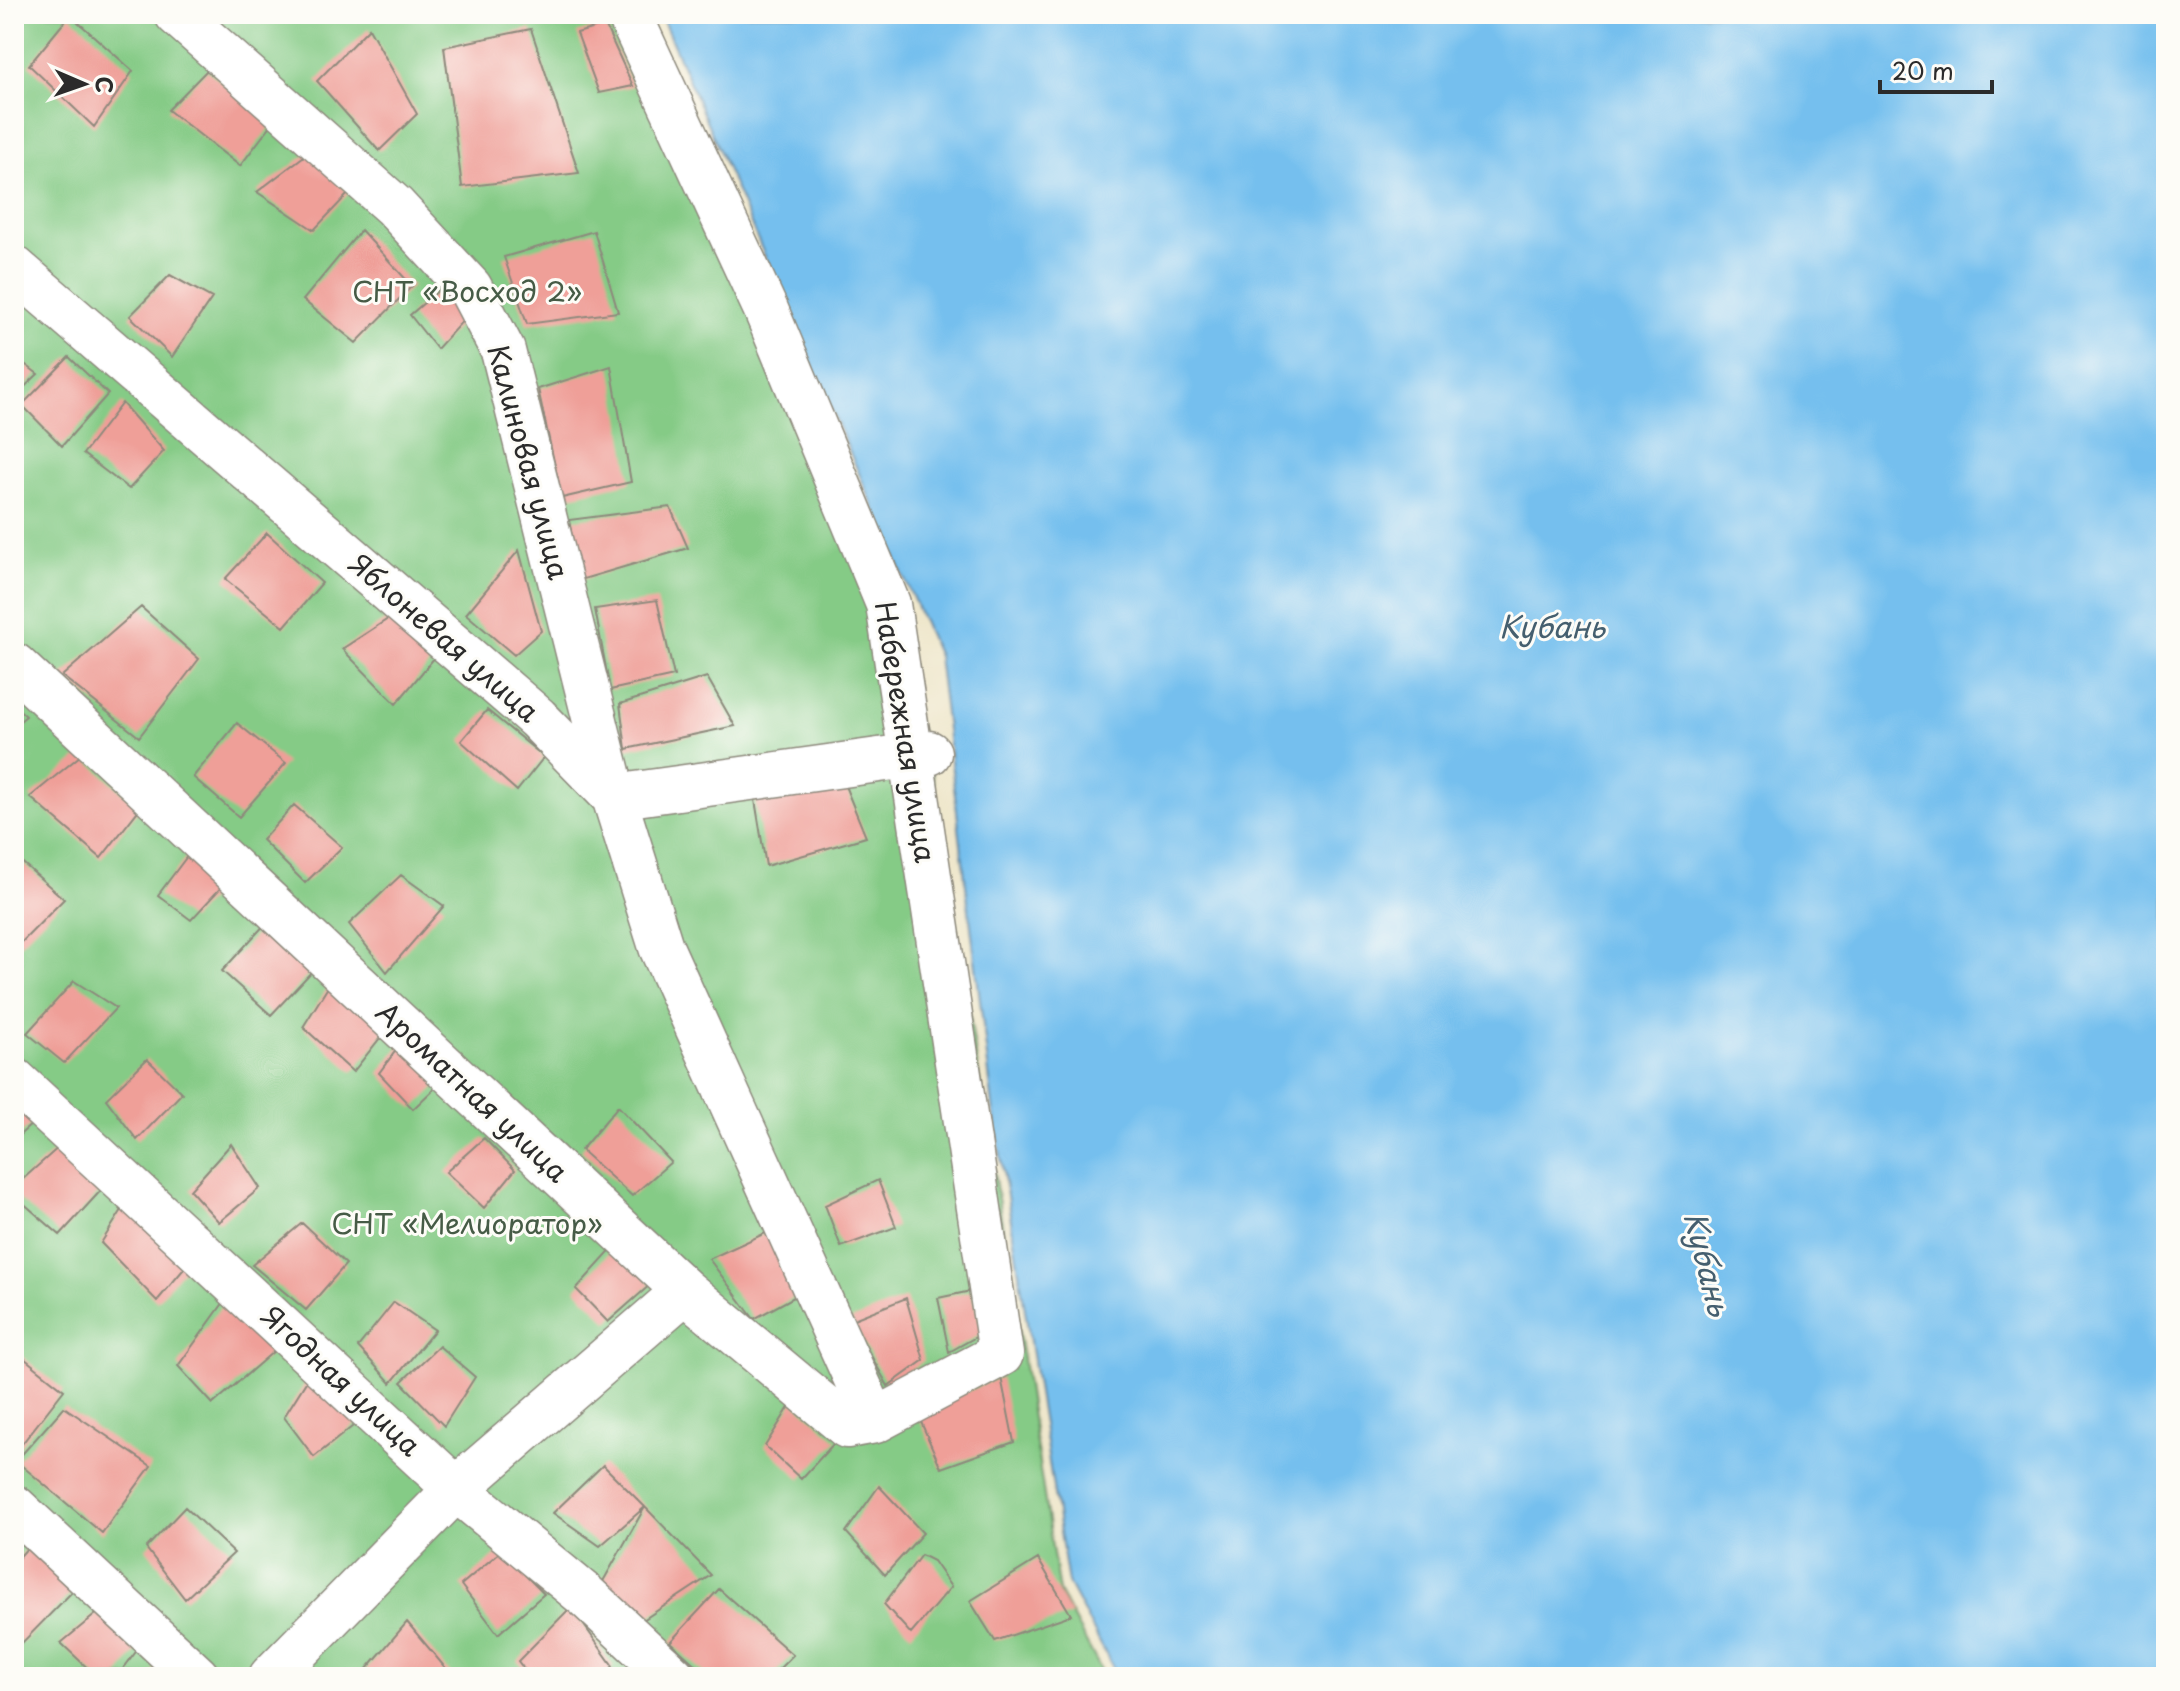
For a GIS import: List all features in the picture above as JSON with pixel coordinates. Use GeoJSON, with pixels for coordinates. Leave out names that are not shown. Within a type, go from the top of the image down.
{"type":"FeatureCollection","features":[{"type":"Feature","properties":{"kind":"street","name":"Калиновая улица"},"geometry":{"type":"LineString","coordinates":[[177,14],[394,206],[470,288],[503,351],[614,797],[661,947],[875,1421]]}},
{"type":"Feature","properties":{"kind":"street","name":"Набережная улица"},"geometry":{"type":"LineString","coordinates":[[629,14],[766,310],[888,604],[920,754],[1001,1354],[875,1421]]}},
{"type":"Feature","properties":{"kind":"street","name":"Яблоневая улица"},"geometry":{"type":"LineString","coordinates":[[20,274],[537,718],[614,797]]}},
{"type":"Feature","properties":{"kind":"street","name":"Ароматная улица"},"geometry":{"type":"LineString","coordinates":[[14,665],[685,1291],[847,1426],[875,1421]]}},
{"type":"Feature","properties":{"kind":"street"},"geometry":{"type":"LineString","coordinates":[[614,797],[920,754]]}},
{"type":"Feature","properties":{"kind":"street","name":"Ягодная улица"},"geometry":{"type":"LineString","coordinates":[[14,1080],[456,1489],[586,1596],[673,1677]]}},
{"type":"Feature","properties":{"kind":"street"},"geometry":{"type":"LineString","coordinates":[[271,1677],[456,1489],[685,1291]]}},
{"type":"Feature","properties":{"kind":"street"},"geometry":{"type":"LineString","coordinates":[[14,1507],[197,1677]]}},
{"type":"Feature","properties":{"kind":"green space","name":"СНТ «Мелиоратор»"},"geometry":{"type":"Polygon","coordinates":[[[14,14],[647,14],[929,753],[1059,1592],[1105,1677],[14,1677],[14,14]]]}},
{"type":"Feature","properties":{"kind":"water","name":"Кубань"},"geometry":{"type":"Polygon","coordinates":[[[660,14],[2166,14],[2166,1677],[1118,1677],[1068,1583],[993,1107],[938,656],[660,14]]]}},
{"type":"Feature","properties":{"kind":"building"},"geometry":{"type":"Polygon","coordinates":[[[70,15],[133,71],[94,127],[29,65],[70,15]]]}},
{"type":"Feature","properties":{"kind":"building"},"geometry":{"type":"Polygon","coordinates":[[[605,25],[633,86],[599,93],[577,33],[605,25]]]}},
{"type":"Feature","properties":{"kind":"building"},"geometry":{"type":"Polygon","coordinates":[[[369,28],[417,114],[379,151],[317,81],[369,28]]]}},
{"type":"Feature","properties":{"kind":"building"},"geometry":{"type":"Polygon","coordinates":[[[531,29],[579,173],[462,187],[444,47],[531,29]]]}},
{"type":"Feature","properties":{"kind":"building"},"geometry":{"type":"Polygon","coordinates":[[[207,70],[272,124],[240,166],[168,110],[207,70]]]}},
{"type":"Feature","properties":{"kind":"building"},"geometry":{"type":"Polygon","coordinates":[[[308,153],[349,193],[314,230],[257,192],[308,153]]]}},
{"type":"Feature","properties":{"kind":"building"},"geometry":{"type":"Polygon","coordinates":[[[361,230],[412,286],[356,343],[303,300],[361,230]]]}},
{"type":"Feature","properties":{"kind":"building"},"geometry":{"type":"Polygon","coordinates":[[[594,231],[618,312],[527,324],[504,257],[594,231]]]}},
{"type":"Feature","properties":{"kind":"building"},"geometry":{"type":"Polygon","coordinates":[[[170,275],[212,298],[172,357],[130,316],[170,275]]]}},
{"type":"Feature","properties":{"kind":"building"},"geometry":{"type":"Polygon","coordinates":[[[447,283],[467,316],[437,349],[410,315],[447,283]]]}},
{"type":"Feature","properties":{"kind":"building"},"geometry":{"type":"Polygon","coordinates":[[[14,356],[38,374],[14,397],[14,356]]]}},
{"type":"Feature","properties":{"kind":"building"},"geometry":{"type":"Polygon","coordinates":[[[69,357],[108,394],[62,446],[22,405],[69,357]]]}},
{"type":"Feature","properties":{"kind":"building"},"geometry":{"type":"Polygon","coordinates":[[[611,366],[631,482],[562,498],[538,389],[611,366]]]}},
{"type":"Feature","properties":{"kind":"building"},"geometry":{"type":"Polygon","coordinates":[[[122,403],[164,451],[129,489],[83,454],[122,403]]]}},
{"type":"Feature","properties":{"kind":"building"},"geometry":{"type":"Polygon","coordinates":[[[670,507],[688,548],[580,580],[569,520],[670,507]]]}},
{"type":"Feature","properties":{"kind":"building"},"geometry":{"type":"Polygon","coordinates":[[[267,533],[322,583],[284,627],[225,579],[267,533]]]}},
{"type":"Feature","properties":{"kind":"building"},"geometry":{"type":"Polygon","coordinates":[[[519,550],[541,631],[514,655],[466,614],[519,550]]]}},
{"type":"Feature","properties":{"kind":"building"},"geometry":{"type":"Polygon","coordinates":[[[657,600],[674,676],[610,690],[595,609],[657,600]]]}},
{"type":"Feature","properties":{"kind":"building"},"geometry":{"type":"Polygon","coordinates":[[[141,607],[199,659],[139,737],[62,676],[141,607]]]}},
{"type":"Feature","properties":{"kind":"building"},"geometry":{"type":"Polygon","coordinates":[[[391,617],[435,657],[396,704],[342,649],[391,617]]]}},
{"type":"Feature","properties":{"kind":"building"},"geometry":{"type":"Polygon","coordinates":[[[707,677],[735,726],[626,749],[620,704],[707,677]]]}},
{"type":"Feature","properties":{"kind":"building"},"geometry":{"type":"Polygon","coordinates":[[[14,705],[26,716],[14,726],[14,705]]]}},
{"type":"Feature","properties":{"kind":"building"},"geometry":{"type":"Polygon","coordinates":[[[487,710],[544,757],[517,791],[461,741],[487,710]]]}},
{"type":"Feature","properties":{"kind":"building"},"geometry":{"type":"Polygon","coordinates":[[[237,723],[286,763],[239,817],[193,777],[237,723]]]}},
{"type":"Feature","properties":{"kind":"building"},"geometry":{"type":"Polygon","coordinates":[[[81,755],[140,808],[101,858],[30,797],[81,755]]]}},
{"type":"Feature","properties":{"kind":"building"},"geometry":{"type":"Polygon","coordinates":[[[841,776],[866,837],[766,866],[755,800],[841,776]]]}},
{"type":"Feature","properties":{"kind":"building"},"geometry":{"type":"Polygon","coordinates":[[[294,805],[342,847],[305,883],[262,840],[294,805]]]}},
{"type":"Feature","properties":{"kind":"building"},"geometry":{"type":"Polygon","coordinates":[[[194,847],[227,881],[191,920],[158,895],[194,847]]]}},
{"type":"Feature","properties":{"kind":"building"},"geometry":{"type":"Polygon","coordinates":[[[17,858],[64,899],[14,950],[14,861],[17,858]]]}},
{"type":"Feature","properties":{"kind":"building"},"geometry":{"type":"Polygon","coordinates":[[[401,875],[444,906],[387,972],[349,924],[401,875]]]}},
{"type":"Feature","properties":{"kind":"building"},"geometry":{"type":"Polygon","coordinates":[[[268,921],[316,967],[271,1015],[222,971],[268,921]]]}},
{"type":"Feature","properties":{"kind":"building"},"geometry":{"type":"Polygon","coordinates":[[[333,979],[387,1029],[353,1072],[303,1027],[333,979]]]}},
{"type":"Feature","properties":{"kind":"building"},"geometry":{"type":"Polygon","coordinates":[[[74,981],[116,1008],[64,1063],[27,1033],[74,981]]]}},
{"type":"Feature","properties":{"kind":"building"},"geometry":{"type":"Polygon","coordinates":[[[400,1045],[440,1083],[413,1109],[379,1073],[400,1045]]]}},
{"type":"Feature","properties":{"kind":"building"},"geometry":{"type":"Polygon","coordinates":[[[147,1059],[182,1093],[137,1140],[106,1099],[147,1059]]]}},
{"type":"Feature","properties":{"kind":"building"},"geometry":{"type":"Polygon","coordinates":[[[14,1106],[33,1123],[14,1140],[14,1106]]]}},
{"type":"Feature","properties":{"kind":"building"},"geometry":{"type":"Polygon","coordinates":[[[618,1106],[671,1162],[632,1196],[581,1150],[618,1106]]]}},
{"type":"Feature","properties":{"kind":"building"},"geometry":{"type":"Polygon","coordinates":[[[484,1138],[515,1170],[484,1208],[446,1172],[484,1138]]]}},
{"type":"Feature","properties":{"kind":"building"},"geometry":{"type":"Polygon","coordinates":[[[231,1144],[260,1188],[219,1222],[190,1190],[231,1144]]]}},
{"type":"Feature","properties":{"kind":"building"},"geometry":{"type":"Polygon","coordinates":[[[61,1145],[105,1186],[60,1235],[14,1195],[14,1187],[61,1145]]]}},
{"type":"Feature","properties":{"kind":"building"},"geometry":{"type":"Polygon","coordinates":[[[878,1180],[896,1227],[841,1247],[825,1205],[878,1180]]]}},
{"type":"Feature","properties":{"kind":"building"},"geometry":{"type":"Polygon","coordinates":[[[127,1202],[188,1264],[157,1301],[101,1243],[127,1202]]]}},
{"type":"Feature","properties":{"kind":"building"},"geometry":{"type":"Polygon","coordinates":[[[302,1223],[346,1264],[306,1310],[252,1265],[302,1223]]]}},
{"type":"Feature","properties":{"kind":"building"},"geometry":{"type":"Polygon","coordinates":[[[772,1230],[805,1291],[754,1319],[709,1259],[772,1230]]]}},
{"type":"Feature","properties":{"kind":"building"},"geometry":{"type":"Polygon","coordinates":[[[616,1245],[651,1284],[608,1322],[576,1289],[616,1245]]]}},
{"type":"Feature","properties":{"kind":"building"},"geometry":{"type":"Polygon","coordinates":[[[971,1291],[983,1333],[949,1352],[938,1298],[971,1291]]]}},
{"type":"Feature","properties":{"kind":"building"},"geometry":{"type":"Polygon","coordinates":[[[906,1298],[924,1360],[888,1386],[851,1320],[906,1298]]]}},
{"type":"Feature","properties":{"kind":"building"},"geometry":{"type":"Polygon","coordinates":[[[224,1302],[274,1351],[213,1404],[178,1366],[224,1302]]]}},
{"type":"Feature","properties":{"kind":"building"},"geometry":{"type":"Polygon","coordinates":[[[394,1302],[435,1330],[391,1383],[358,1347],[394,1302]]]}},
{"type":"Feature","properties":{"kind":"building"},"geometry":{"type":"Polygon","coordinates":[[[439,1346],[475,1377],[444,1426],[401,1382],[439,1346]]]}},
{"type":"Feature","properties":{"kind":"building"},"geometry":{"type":"Polygon","coordinates":[[[14,1352],[64,1390],[14,1454],[14,1352]]]}},
{"type":"Feature","properties":{"kind":"building"},"geometry":{"type":"Polygon","coordinates":[[[311,1374],[357,1423],[314,1457],[284,1417],[311,1374]]]}},
{"type":"Feature","properties":{"kind":"building"},"geometry":{"type":"Polygon","coordinates":[[[1001,1377],[1014,1442],[941,1468],[917,1413],[1001,1377]]]}},
{"type":"Feature","properties":{"kind":"building"},"geometry":{"type":"Polygon","coordinates":[[[793,1401],[837,1440],[801,1479],[765,1446],[793,1401]]]}},
{"type":"Feature","properties":{"kind":"building"},"geometry":{"type":"Polygon","coordinates":[[[64,1407],[151,1466],[102,1533],[16,1461],[64,1407]]]}},
{"type":"Feature","properties":{"kind":"building"},"geometry":{"type":"Polygon","coordinates":[[[603,1465],[645,1507],[600,1546],[553,1513],[603,1465]]]}},
{"type":"Feature","properties":{"kind":"building"},"geometry":{"type":"Polygon","coordinates":[[[879,1486],[923,1533],[885,1575],[846,1532],[879,1486]]]}},
{"type":"Feature","properties":{"kind":"building"},"geometry":{"type":"Polygon","coordinates":[[[185,1507],[234,1553],[185,1599],[146,1548],[185,1507]]]}},
{"type":"Feature","properties":{"kind":"building"},"geometry":{"type":"Polygon","coordinates":[[[645,1507],[711,1575],[643,1620],[602,1583],[645,1507]]]}},
{"type":"Feature","properties":{"kind":"building"},"geometry":{"type":"Polygon","coordinates":[[[29,1546],[75,1589],[22,1643],[14,1636],[14,1563],[29,1546]]]}},
{"type":"Feature","properties":{"kind":"building"},"geometry":{"type":"Polygon","coordinates":[[[501,1551],[544,1594],[498,1634],[461,1585],[501,1551]]]}},
{"type":"Feature","properties":{"kind":"building"},"geometry":{"type":"Polygon","coordinates":[[[921,1555],[933,1561],[951,1587],[911,1634],[884,1604],[921,1555]]]}},
{"type":"Feature","properties":{"kind":"building"},"geometry":{"type":"Polygon","coordinates":[[[1038,1559],[1071,1615],[995,1641],[970,1601],[1038,1559]]]}},
{"type":"Feature","properties":{"kind":"building"},"geometry":{"type":"Polygon","coordinates":[[[719,1589],[793,1655],[771,1677],[709,1677],[670,1642],[719,1589]]]}},
{"type":"Feature","properties":{"kind":"building"},"geometry":{"type":"Polygon","coordinates":[[[571,1607],[613,1666],[605,1677],[530,1677],[518,1661],[571,1607]]]}},
{"type":"Feature","properties":{"kind":"building"},"geometry":{"type":"Polygon","coordinates":[[[102,1609],[144,1641],[117,1677],[97,1677],[61,1643],[102,1609]]]}},
{"type":"Feature","properties":{"kind":"building"},"geometry":{"type":"Polygon","coordinates":[[[407,1622],[453,1677],[360,1677],[407,1622]]]}},
{"type":"Feature","properties":{"kind":"building"},"geometry":{"type":"Polygon","coordinates":[[[164,1658],[183,1677],[149,1677],[164,1658]]]}},
{"type":"Feature","properties":{"kind":"park label","name":"СНТ «Восход 2»"},"geometry":{"type":"Point","coordinates":[467,292]}}]}
